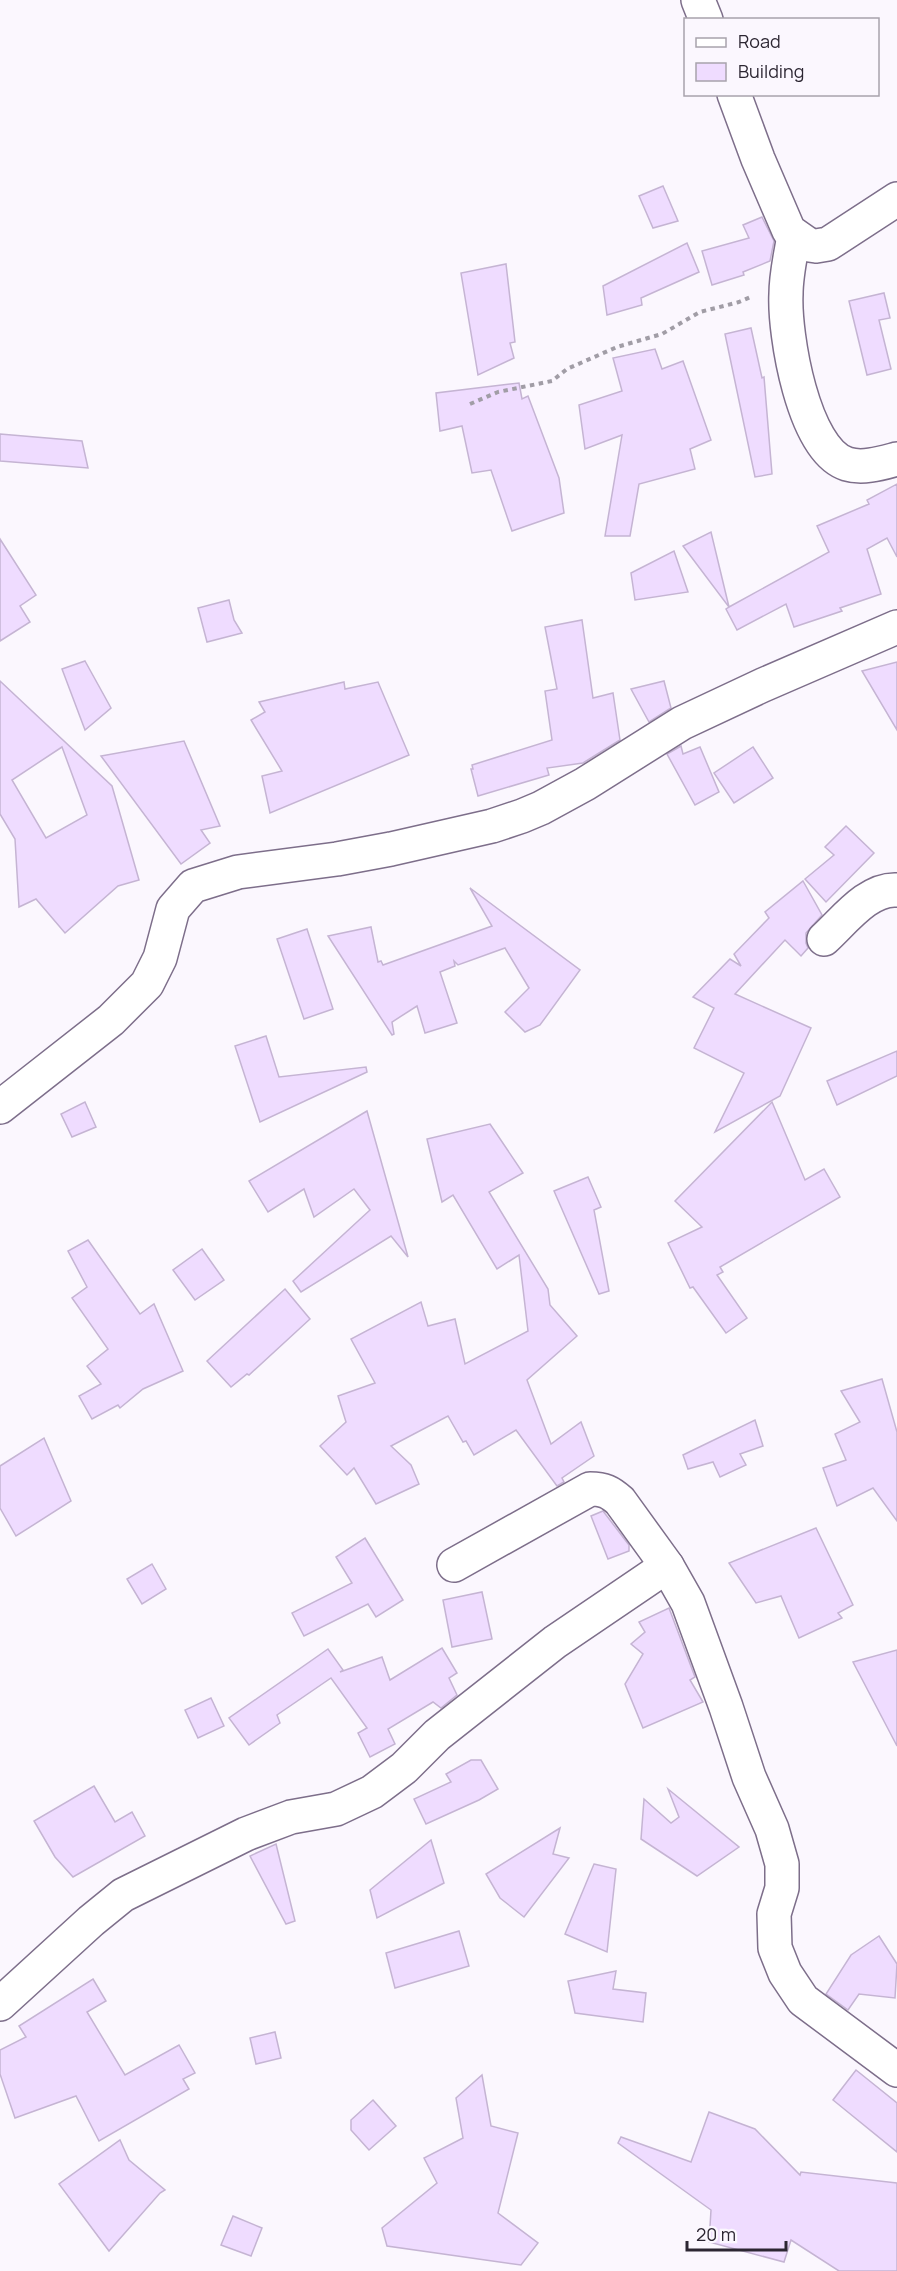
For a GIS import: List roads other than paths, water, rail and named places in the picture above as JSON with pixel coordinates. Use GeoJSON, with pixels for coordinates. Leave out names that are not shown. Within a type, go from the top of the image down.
{"type":"FeatureCollection","features":[{"type":"Feature","properties":{"kind":"street"},"geometry":{"type":"LineString","coordinates":[[698,0],[705,18]]}},
{"type":"Feature","properties":{"kind":"street"},"geometry":{"type":"LineString","coordinates":[[735,96],[767,180],[789,231],[794,235],[810,245],[828,244],[897,199]]}},
{"type":"Feature","properties":{"kind":"street"},"geometry":{"type":"LineString","coordinates":[[794,235],[786,294],[792,358],[806,413],[823,443],[836,457],[847,464],[866,465],[897,459]]}},
{"type":"Feature","properties":{"kind":"street"},"geometry":{"type":"LineString","coordinates":[[0,1107],[111,1020],[147,984],[160,958],[173,909],[193,886],[238,872],[337,859],[391,849],[492,826],[522,816],[585,784],[682,723],[897,627]]}},
{"type":"Feature","properties":{"kind":"street"},"geometry":{"type":"LineString","coordinates":[[824,939],[877,893],[889,889],[897,890]]}},
{"type":"Feature","properties":{"kind":"street"},"geometry":{"type":"LineString","coordinates":[[454,1565],[590,1489],[603,1489],[612,1493],[620,1501],[667,1566],[688,1603],[749,1777],[772,1828],[782,1864],[782,1888],[774,1914],[775,1948],[785,1973],[803,2000],[897,2070]]}},
{"type":"Feature","properties":{"kind":"street"},"geometry":{"type":"LineString","coordinates":[[0,2004],[123,1895],[246,1834],[291,1817],[336,1809],[372,1792],[404,1768],[436,1735],[555,1642],[667,1566]]}}]}
